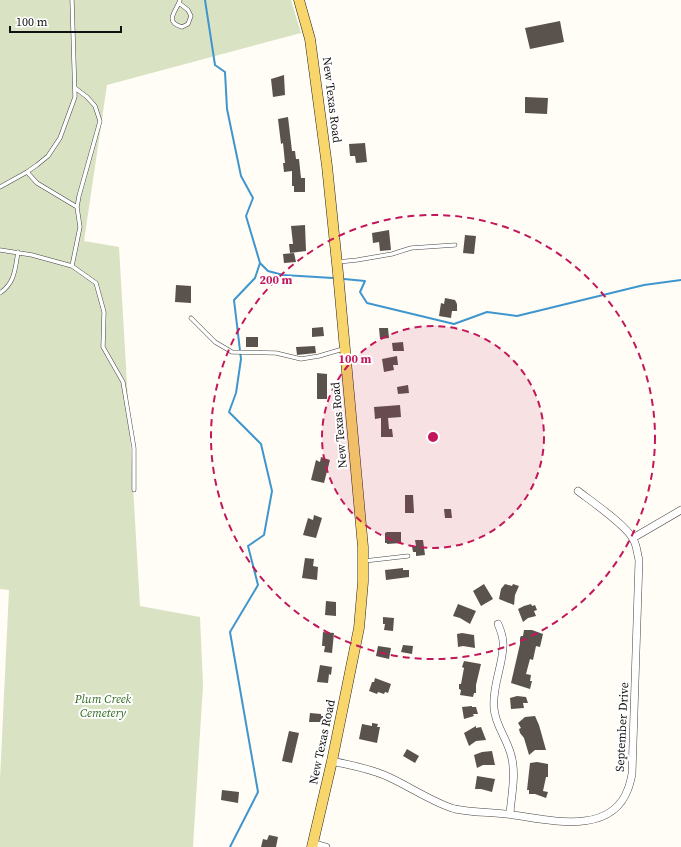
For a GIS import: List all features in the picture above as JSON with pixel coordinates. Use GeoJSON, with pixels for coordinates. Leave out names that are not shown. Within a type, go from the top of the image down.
{"type":"FeatureCollection","features":[{"type":"Feature","properties":{"kind":"main road","name":"New Texas Road"},"geometry":{"type":"LineString","coordinates":[[299,0],[310,39],[326,158],[363,547],[363,582],[359,628],[332,761],[312,845]]}},
{"type":"Feature","properties":{"kind":"street","name":"September Drive"},"geometry":{"type":"LineString","coordinates":[[332,761],[383,774],[438,802],[455,808],[550,820],[581,822],[597,820],[612,812],[623,799],[628,789],[632,774],[639,560],[633,538],[624,528],[578,491]]}},
{"type":"Feature","properties":{"kind":"street"},"geometry":{"type":"LineString","coordinates":[[633,538],[681,510]]}},
{"type":"Feature","properties":{"kind":"street"},"geometry":{"type":"LineString","coordinates":[[498,624],[503,636],[503,647],[494,694],[494,709],[497,721],[512,759],[513,770],[510,814]]}},
{"type":"Feature","properties":{"kind":"street"},"geometry":{"type":"LineString","coordinates":[[312,845],[326,847]]}},
{"type":"Feature","properties":{"kind":"lane"},"geometry":{"type":"LineString","coordinates":[[0,187],[27,172],[48,156],[60,138],[75,97],[72,0]]}},
{"type":"Feature","properties":{"kind":"lane"},"geometry":{"type":"LineString","coordinates":[[180,2],[188,10],[191,16],[188,24],[182,27],[178,26],[172,19],[172,15],[180,2]]}},
{"type":"Feature","properties":{"kind":"lane"},"geometry":{"type":"LineString","coordinates":[[72,266],[80,227],[77,207],[100,121],[95,106],[87,97],[75,88]]}},
{"type":"Feature","properties":{"kind":"lane"},"geometry":{"type":"LineString","coordinates":[[27,172],[37,183],[77,207]]}},
{"type":"Feature","properties":{"kind":"lane"},"geometry":{"type":"LineString","coordinates":[[337,262],[392,254],[411,248],[455,246]]}},
{"type":"Feature","properties":{"kind":"lane"},"geometry":{"type":"LineString","coordinates":[[0,250],[32,255],[72,266],[96,284],[104,312],[103,347],[124,382],[134,448],[134,490]]}},
{"type":"Feature","properties":{"kind":"lane"},"geometry":{"type":"LineString","coordinates":[[0,293],[11,283],[14,276],[18,252]]}},
{"type":"Feature","properties":{"kind":"lane"},"geometry":{"type":"LineString","coordinates":[[191,318],[215,342],[232,352],[276,354],[301,359],[345,349]]}},
{"type":"Feature","properties":{"kind":"lane"},"geometry":{"type":"LineString","coordinates":[[363,562],[408,556]]}},
{"type":"Feature","properties":{"kind":"green space","name":"Plum Creek Cemetery"},"geometry":{"type":"Polygon","coordinates":[[[0,0],[291,0],[301,33],[107,85],[84,241],[119,247],[140,606],[200,617],[203,685],[193,847],[0,847],[0,779],[9,590],[0,589],[0,0]]]}},
{"type":"Feature","properties":{"kind":"building"},"geometry":{"type":"Polygon","coordinates":[[[560,21],[564,42],[530,49],[525,28],[560,21]]]}},
{"type":"Feature","properties":{"kind":"building"},"geometry":{"type":"Polygon","coordinates":[[[284,75],[285,95],[273,97],[271,79],[284,75]]]}},
{"type":"Feature","properties":{"kind":"building"},"geometry":{"type":"Polygon","coordinates":[[[525,97],[548,98],[547,114],[525,113],[525,97]]]}},
{"type":"Feature","properties":{"kind":"building"},"geometry":{"type":"Polygon","coordinates":[[[288,117],[292,151],[295,151],[296,159],[299,159],[301,178],[305,178],[305,192],[294,192],[294,186],[292,186],[292,171],[284,172],[283,163],[285,163],[283,143],[281,144],[278,119],[288,117]]]}},
{"type":"Feature","properties":{"kind":"building"},"geometry":{"type":"Polygon","coordinates":[[[365,143],[367,162],[356,163],[355,156],[350,156],[349,144],[365,143]]]}},
{"type":"Feature","properties":{"kind":"building"},"geometry":{"type":"Polygon","coordinates":[[[305,225],[306,251],[290,253],[289,244],[293,244],[291,226],[305,225]]]}},
{"type":"Feature","properties":{"kind":"building"},"geometry":{"type":"Polygon","coordinates":[[[389,230],[391,250],[380,251],[379,242],[373,243],[372,233],[389,230]]]}},
{"type":"Feature","properties":{"kind":"building"},"geometry":{"type":"Polygon","coordinates":[[[465,235],[476,236],[474,254],[463,253],[465,235]]]}},
{"type":"Feature","properties":{"kind":"building"},"geometry":{"type":"Polygon","coordinates":[[[294,253],[296,262],[284,263],[283,254],[294,253]]]}},
{"type":"Feature","properties":{"kind":"building"},"geometry":{"type":"Polygon","coordinates":[[[176,285],[191,286],[191,303],[175,302],[176,285]]]}},
{"type":"Feature","properties":{"kind":"building"},"geometry":{"type":"Polygon","coordinates":[[[445,298],[455,300],[457,304],[457,311],[452,311],[451,318],[439,316],[441,303],[444,304],[445,298]]]}},
{"type":"Feature","properties":{"kind":"building"},"geometry":{"type":"Polygon","coordinates":[[[323,327],[324,336],[312,337],[312,328],[323,327]]]}},
{"type":"Feature","properties":{"kind":"building"},"geometry":{"type":"Polygon","coordinates":[[[379,328],[388,328],[389,338],[380,339],[379,328]]]}},
{"type":"Feature","properties":{"kind":"building"},"geometry":{"type":"Polygon","coordinates":[[[246,337],[258,337],[258,347],[246,347],[246,337]]]}},
{"type":"Feature","properties":{"kind":"building"},"geometry":{"type":"Polygon","coordinates":[[[403,342],[404,351],[393,351],[392,343],[403,342]]]}},
{"type":"Feature","properties":{"kind":"building"},"geometry":{"type":"Polygon","coordinates":[[[315,346],[316,353],[297,355],[296,347],[315,346]]]}},
{"type":"Feature","properties":{"kind":"building"},"geometry":{"type":"Polygon","coordinates":[[[397,356],[398,365],[393,365],[394,370],[384,372],[382,359],[397,356]]]}},
{"type":"Feature","properties":{"kind":"building"},"geometry":{"type":"Polygon","coordinates":[[[317,373],[327,374],[327,399],[317,399],[317,373]]]}},
{"type":"Feature","properties":{"kind":"building"},"geometry":{"type":"Polygon","coordinates":[[[408,385],[409,393],[398,394],[397,387],[408,385]]]}},
{"type":"Feature","properties":{"kind":"building"},"geometry":{"type":"Polygon","coordinates":[[[400,405],[401,417],[388,418],[389,429],[392,429],[393,437],[381,437],[381,418],[375,419],[374,407],[400,405]]]}},
{"type":"Feature","properties":{"kind":"building"},"geometry":{"type":"Polygon","coordinates":[[[321,457],[330,460],[324,483],[311,480],[316,460],[320,462],[321,457]]]}},
{"type":"Feature","properties":{"kind":"building"},"geometry":{"type":"Polygon","coordinates":[[[405,495],[413,495],[414,513],[405,513],[405,495]]]}},
{"type":"Feature","properties":{"kind":"building"},"geometry":{"type":"Polygon","coordinates":[[[444,509],[451,509],[452,518],[445,518],[444,509]]]}},
{"type":"Feature","properties":{"kind":"building"},"geometry":{"type":"Polygon","coordinates":[[[314,515],[322,518],[316,538],[303,535],[308,518],[313,520],[314,515]]]}},
{"type":"Feature","properties":{"kind":"building"},"geometry":{"type":"Polygon","coordinates":[[[401,532],[401,543],[385,543],[385,533],[401,532]]]}},
{"type":"Feature","properties":{"kind":"building"},"geometry":{"type":"Polygon","coordinates":[[[415,540],[423,540],[425,555],[416,556],[416,552],[413,552],[412,546],[416,546],[415,540]]]}},
{"type":"Feature","properties":{"kind":"building"},"geometry":{"type":"Polygon","coordinates":[[[305,558],[314,559],[313,566],[318,567],[317,580],[302,578],[305,558]]]}},
{"type":"Feature","properties":{"kind":"building"},"geometry":{"type":"Polygon","coordinates":[[[403,568],[403,570],[409,570],[409,577],[386,580],[385,570],[403,568]]]}},
{"type":"Feature","properties":{"kind":"building"},"geometry":{"type":"Polygon","coordinates":[[[484,584],[493,599],[481,606],[473,591],[484,584]]]}},
{"type":"Feature","properties":{"kind":"building"},"geometry":{"type":"Polygon","coordinates":[[[505,584],[519,586],[515,595],[514,605],[499,599],[501,589],[505,584]]]}},
{"type":"Feature","properties":{"kind":"building"},"geometry":{"type":"Polygon","coordinates":[[[326,601],[336,602],[336,616],[325,615],[326,601]]]}},
{"type":"Feature","properties":{"kind":"building"},"geometry":{"type":"Polygon","coordinates":[[[458,604],[476,611],[470,624],[453,616],[458,604]]]}},
{"type":"Feature","properties":{"kind":"building"},"geometry":{"type":"Polygon","coordinates":[[[531,604],[532,606],[535,605],[537,610],[534,611],[536,616],[528,618],[523,622],[518,609],[531,604]]]}},
{"type":"Feature","properties":{"kind":"building"},"geometry":{"type":"Polygon","coordinates":[[[383,617],[394,618],[393,631],[384,630],[385,624],[383,624],[383,617]]]}},
{"type":"Feature","properties":{"kind":"building"},"geometry":{"type":"Polygon","coordinates":[[[524,630],[532,630],[543,634],[540,647],[536,646],[533,660],[530,659],[526,674],[531,675],[530,681],[532,681],[530,689],[511,683],[520,638],[523,636],[524,630]]]}},
{"type":"Feature","properties":{"kind":"building"},"geometry":{"type":"Polygon","coordinates":[[[323,632],[334,633],[332,653],[324,652],[325,646],[322,646],[323,632]]]}},
{"type":"Feature","properties":{"kind":"building"},"geometry":{"type":"Polygon","coordinates":[[[462,633],[474,635],[475,648],[463,646],[458,647],[457,634],[462,633]]]}},
{"type":"Feature","properties":{"kind":"building"},"geometry":{"type":"Polygon","coordinates":[[[403,645],[413,646],[412,654],[401,652],[403,645]]]}},
{"type":"Feature","properties":{"kind":"building"},"geometry":{"type":"Polygon","coordinates":[[[378,646],[391,648],[389,659],[376,656],[378,646]]]}},
{"type":"Feature","properties":{"kind":"building"},"geometry":{"type":"Polygon","coordinates":[[[464,661],[481,664],[476,685],[476,693],[474,693],[473,697],[460,695],[461,690],[459,689],[459,684],[461,684],[464,668],[462,667],[464,661]]]}},
{"type":"Feature","properties":{"kind":"building"},"geometry":{"type":"Polygon","coordinates":[[[320,665],[332,667],[331,675],[329,674],[328,683],[317,682],[320,665]]]}},
{"type":"Feature","properties":{"kind":"building"},"geometry":{"type":"Polygon","coordinates":[[[375,678],[391,684],[388,693],[385,692],[384,694],[378,692],[377,694],[369,691],[375,678]]]}},
{"type":"Feature","properties":{"kind":"building"},"geometry":{"type":"Polygon","coordinates":[[[517,696],[526,697],[528,703],[523,703],[524,708],[511,709],[510,698],[517,696]]]}},
{"type":"Feature","properties":{"kind":"building"},"geometry":{"type":"Polygon","coordinates":[[[462,707],[476,707],[478,714],[473,714],[474,716],[464,719],[462,707]]]}},
{"type":"Feature","properties":{"kind":"building"},"geometry":{"type":"Polygon","coordinates":[[[310,713],[321,714],[321,716],[323,716],[323,722],[309,722],[310,713]]]}},
{"type":"Feature","properties":{"kind":"building"},"geometry":{"type":"Polygon","coordinates":[[[535,716],[546,750],[535,750],[529,755],[524,738],[520,733],[519,729],[521,728],[518,723],[525,717],[535,716]]]}},
{"type":"Feature","properties":{"kind":"building"},"geometry":{"type":"Polygon","coordinates":[[[372,723],[378,724],[377,727],[380,727],[377,743],[359,739],[362,724],[372,726],[372,723]]]}},
{"type":"Feature","properties":{"kind":"building"},"geometry":{"type":"Polygon","coordinates":[[[476,726],[476,728],[481,727],[486,740],[476,741],[469,746],[464,733],[476,726]]]}},
{"type":"Feature","properties":{"kind":"building"},"geometry":{"type":"Polygon","coordinates":[[[289,731],[299,733],[292,763],[282,761],[289,731]]]}},
{"type":"Feature","properties":{"kind":"building"},"geometry":{"type":"Polygon","coordinates":[[[407,749],[419,756],[415,763],[403,756],[407,749]]]}},
{"type":"Feature","properties":{"kind":"building"},"geometry":{"type":"Polygon","coordinates":[[[492,751],[495,765],[483,765],[477,768],[474,755],[492,751]]]}},
{"type":"Feature","properties":{"kind":"building"},"geometry":{"type":"Polygon","coordinates":[[[537,762],[548,764],[548,777],[546,777],[543,791],[548,792],[546,798],[535,794],[529,794],[529,790],[527,790],[530,763],[537,762]]]}},
{"type":"Feature","properties":{"kind":"building"},"geometry":{"type":"Polygon","coordinates":[[[477,776],[495,779],[492,792],[475,789],[477,776]]]}},
{"type":"Feature","properties":{"kind":"building"},"geometry":{"type":"Polygon","coordinates":[[[222,790],[239,792],[238,803],[221,800],[222,790]]]}},
{"type":"Feature","properties":{"kind":"building"},"geometry":{"type":"Polygon","coordinates":[[[269,835],[278,837],[276,847],[261,847],[263,839],[267,840],[269,835]]]}},
{"type":"Feature","properties":{"kind":"waterway"},"geometry":{"type":"LineString","coordinates":[[205,0],[215,65],[225,72],[227,109],[241,176],[253,198],[246,216],[260,263],[268,271],[283,275],[333,278]]}},
{"type":"Feature","properties":{"kind":"waterway"},"geometry":{"type":"LineString","coordinates":[[230,847],[258,792],[230,632],[258,585],[248,546],[264,535],[272,491],[261,444],[229,412],[236,393],[241,359],[234,300],[255,278],[260,263]]}},
{"type":"Feature","properties":{"kind":"waterway"},"geometry":{"type":"LineString","coordinates":[[344,279],[365,281],[360,292],[367,303],[454,324],[487,312],[517,316],[644,285],[681,280]]}}]}
